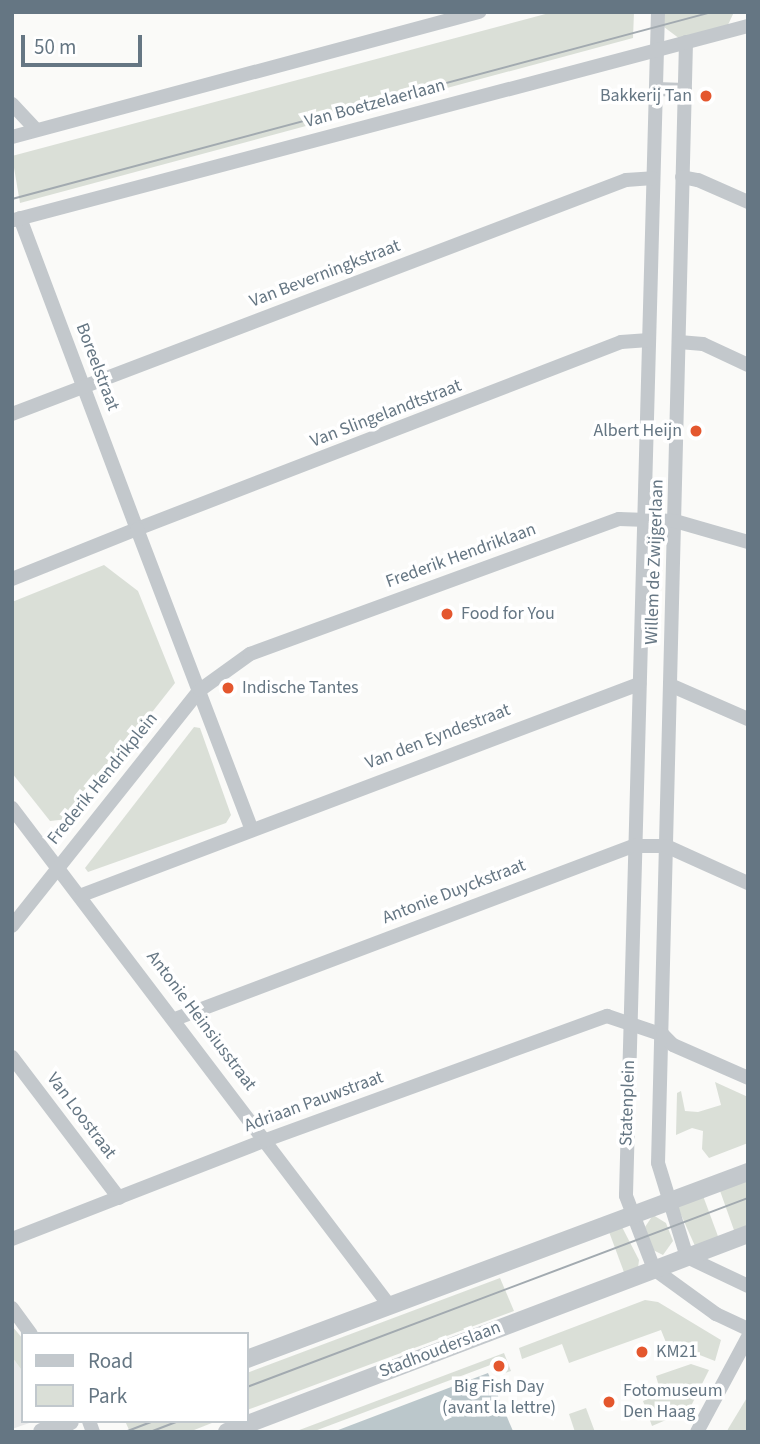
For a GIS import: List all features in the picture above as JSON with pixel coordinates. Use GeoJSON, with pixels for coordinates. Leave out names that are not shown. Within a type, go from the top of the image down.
{"type":"FeatureCollection","features":[{"type":"Feature","properties":{"kind":"street"},"geometry":{"type":"LineString","coordinates":[[12,137],[480,12]]}},
{"type":"Feature","properties":{"kind":"street","name":"Willem de Zwijgerlaan"},"geometry":{"type":"LineString","coordinates":[[630,1025],[658,12]]}},
{"type":"Feature","properties":{"kind":"street","name":"Van Boetzelaerlaan"},"geometry":{"type":"LineString","coordinates":[[16,219],[744,25]]}},
{"type":"Feature","properties":{"kind":"street","name":"Willem de Zwijgerlaan"},"geometry":{"type":"LineString","coordinates":[[663,1035],[685,42]]}},
{"type":"Feature","properties":{"kind":"street"},"geometry":{"type":"LineString","coordinates":[[656,89],[685,90]]}},
{"type":"Feature","properties":{"kind":"street"},"geometry":{"type":"LineString","coordinates":[[12,104],[36,130]]}},
{"type":"Feature","properties":{"kind":"street"},"geometry":{"type":"LineString","coordinates":[[682,177],[698,180],[748,202]]}},
{"type":"Feature","properties":{"kind":"street","name":"Van Beverningkstraat"},"geometry":{"type":"LineString","coordinates":[[12,414],[626,180],[653,178]]}},
{"type":"Feature","properties":{"kind":"street","name":"Boreelstraat"},"geometry":{"type":"LineString","coordinates":[[16,219],[137,530]]}},
{"type":"Feature","properties":{"kind":"street","name":"Van Slingelandtstraat"},"geometry":{"type":"LineString","coordinates":[[137,530],[621,342],[649,341]]}},
{"type":"Feature","properties":{"kind":"street"},"geometry":{"type":"LineString","coordinates":[[679,342],[703,344],[748,365]]}},
{"type":"Feature","properties":{"kind":"street","name":"Frederik Hendriklaan"},"geometry":{"type":"LineString","coordinates":[[200,690],[250,654],[619,519],[675,521],[748,541]]}},
{"type":"Feature","properties":{"kind":"street"},"geometry":{"type":"LineString","coordinates":[[12,579],[137,530],[251,828],[82,895]]}},
{"type":"Feature","properties":{"kind":"street","name":"Van den Eyndestraat"},"geometry":{"type":"LineString","coordinates":[[251,828],[639,684]]}},
{"type":"Feature","properties":{"kind":"street"},"geometry":{"type":"LineString","coordinates":[[670,685],[748,719]]}},
{"type":"Feature","properties":{"kind":"street","name":"Frederik Hendrikplein"},"geometry":{"type":"LineString","coordinates":[[12,808],[57,867],[200,690]]}},
{"type":"Feature","properties":{"kind":"street","name":"Antonie Duyckstraat"},"geometry":{"type":"LineString","coordinates":[[175,1018],[634,846],[666,846],[748,883]]}},
{"type":"Feature","properties":{"kind":"street"},"geometry":{"type":"LineString","coordinates":[[12,926],[57,867]]}},
{"type":"Feature","properties":{"kind":"street","name":"Antonie Heinsiusstraat"},"geometry":{"type":"LineString","coordinates":[[57,867],[82,895],[175,1018],[388,1305]]}},
{"type":"Feature","properties":{"kind":"street","name":"Adriaan Pauwstraat"},"geometry":{"type":"LineString","coordinates":[[12,1239],[266,1140],[589,1021],[607,1016],[630,1025]]}},
{"type":"Feature","properties":{"kind":"street"},"geometry":{"type":"LineString","coordinates":[[630,1025],[663,1035],[673,1045],[748,1078]]}},
{"type":"Feature","properties":{"kind":"street","name":"Statenplein"},"geometry":{"type":"LineString","coordinates":[[630,1025],[626,1196],[653,1269]]}},
{"type":"Feature","properties":{"kind":"street","name":"Statenplein"},"geometry":{"type":"LineString","coordinates":[[663,1035],[658,1163],[667,1202],[687,1257]]}},
{"type":"Feature","properties":{"kind":"street","name":"Van Loostraat"},"geometry":{"type":"LineString","coordinates":[[12,1057],[119,1198]]}},
{"type":"Feature","properties":{"kind":"street"},"geometry":{"type":"LineString","coordinates":[[248,1359],[748,1171]]}},
{"type":"Feature","properties":{"kind":"street"},"geometry":{"type":"LineString","coordinates":[[653,1269],[748,1234]]}},
{"type":"Feature","properties":{"kind":"street"},"geometry":{"type":"LineString","coordinates":[[687,1257],[748,1286]]}},
{"type":"Feature","properties":{"kind":"street"},"geometry":{"type":"LineString","coordinates":[[653,1269],[716,1314],[748,1328]]}},
{"type":"Feature","properties":{"kind":"street","name":"Stadhouderslaan"},"geometry":{"type":"LineString","coordinates":[[228,1432],[653,1269]]}},
{"type":"Feature","properties":{"kind":"street"},"geometry":{"type":"LineString","coordinates":[[12,1308],[30,1332]]}},
{"type":"Feature","properties":{"kind":"street"},"geometry":{"type":"LineString","coordinates":[[697,1432],[748,1337]]}},
{"type":"Feature","properties":{"kind":"street"},"geometry":{"type":"LineString","coordinates":[[42,1432],[65,1423]]}},
{"type":"Feature","properties":{"kind":"shaded area"},"geometry":{"type":"Polygon","coordinates":[[[12,1357],[21,1369],[21,1423],[29,1423],[12,1429],[12,1357]]]}},
{"type":"Feature","properties":{"kind":"shaded area"},"geometry":{"type":"Polygon","coordinates":[[[488,1373],[513,1431],[333,1432],[488,1373]]]}},
{"type":"Feature","properties":{"kind":"green space"},"geometry":{"type":"Polygon","coordinates":[[[553,12],[634,12],[633,38],[20,203],[12,156],[553,12]]]}},
{"type":"Feature","properties":{"kind":"green space"},"geometry":{"type":"Polygon","coordinates":[[[662,12],[734,12],[727,27],[680,39],[664,27],[662,12]]]}},
{"type":"Feature","properties":{"kind":"green space"},"geometry":{"type":"Polygon","coordinates":[[[104,565],[138,591],[175,683],[68,819],[50,821],[12,773],[12,602],[104,565]]]}},
{"type":"Feature","properties":{"kind":"green space"},"geometry":{"type":"Polygon","coordinates":[[[194,727],[200,728],[231,815],[226,823],[88,872],[85,868],[194,727]]]}},
{"type":"Feature","properties":{"kind":"green space"},"geometry":{"type":"Polygon","coordinates":[[[715,1082],[748,1097],[748,1143],[709,1158],[702,1149],[703,1131],[692,1128],[676,1135],[677,1093],[681,1091],[685,1111],[698,1112],[721,1105],[715,1082]]]}},
{"type":"Feature","properties":{"kind":"green space"},"geometry":{"type":"Polygon","coordinates":[[[748,1177],[748,1229],[735,1233],[719,1188],[748,1177]]]}},
{"type":"Feature","properties":{"kind":"green space"},"geometry":{"type":"Polygon","coordinates":[[[702,1193],[719,1239],[695,1246],[678,1208],[681,1201],[702,1193]]]}},
{"type":"Feature","properties":{"kind":"green space"},"geometry":{"type":"Polygon","coordinates":[[[653,1215],[666,1223],[673,1241],[663,1255],[653,1250],[645,1227],[653,1215]]]}},
{"type":"Feature","properties":{"kind":"green space"},"geometry":{"type":"Polygon","coordinates":[[[622,1227],[639,1260],[638,1268],[625,1275],[608,1229],[622,1227]]]}},
{"type":"Feature","properties":{"kind":"green space"},"geometry":{"type":"Polygon","coordinates":[[[500,1278],[514,1311],[248,1410],[248,1373],[500,1278]]]}},
{"type":"Feature","properties":{"kind":"green space"},"geometry":{"type":"Polygon","coordinates":[[[645,1300],[658,1302],[721,1340],[715,1361],[692,1352],[681,1355],[674,1343],[667,1345],[661,1330],[569,1363],[562,1344],[522,1359],[519,1348],[645,1300]]]}},
{"type":"Feature","properties":{"kind":"green space"},"geometry":{"type":"Polygon","coordinates":[[[12,1326],[21,1337],[21,1369],[12,1357],[12,1326]]]}},
{"type":"Feature","properties":{"kind":"green space"},"geometry":{"type":"Polygon","coordinates":[[[504,1353],[511,1371],[505,1373],[501,1361],[312,1432],[294,1432],[504,1353]]]}},
{"type":"Feature","properties":{"kind":"green space"},"geometry":{"type":"Polygon","coordinates":[[[691,1364],[709,1370],[685,1418],[673,1417],[652,1426],[643,1401],[661,1394],[656,1376],[691,1364]]]}},
{"type":"Feature","properties":{"kind":"green space"},"geometry":{"type":"Polygon","coordinates":[[[748,1396],[748,1432],[727,1432],[728,1429],[748,1396]]]}},
{"type":"Feature","properties":{"kind":"green space"},"geometry":{"type":"Polygon","coordinates":[[[586,1408],[595,1432],[575,1432],[569,1414],[586,1408]]]}},
{"type":"Feature","properties":{"kind":"green space"},"geometry":{"type":"Polygon","coordinates":[[[126,1423],[212,1423],[189,1432],[130,1432],[126,1423]]]}},
{"type":"Feature","properties":{"kind":"tram line"},"geometry":{"type":"LineString","coordinates":[[12,199],[712,12]]}},
{"type":"Feature","properties":{"kind":"tram line"},"geometry":{"type":"LineString","coordinates":[[248,1387],[748,1198]]}},
{"type":"Feature","properties":{"kind":"tram line"},"geometry":{"type":"LineString","coordinates":[[125,1432],[148,1423]]}},
{"type":"Feature","properties":{"kind":"tram line"},"geometry":{"type":"LineString","coordinates":[[150,1432],[173,1423]]}},
{"type":"Feature","properties":{"kind":"place","name":"Bakkerij Tan"},"geometry":{"type":"Point","coordinates":[706,96]}},
{"type":"Feature","properties":{"kind":"place","name":"Albert Heijn"},"geometry":{"type":"Point","coordinates":[696,431]}},
{"type":"Feature","properties":{"kind":"place","name":"Food for You"},"geometry":{"type":"Point","coordinates":[447,614]}},
{"type":"Feature","properties":{"kind":"place","name":"Indische Tantes"},"geometry":{"type":"Point","coordinates":[228,688]}},
{"type":"Feature","properties":{"kind":"place","name":"KM21"},"geometry":{"type":"Point","coordinates":[642,1352]}},
{"type":"Feature","properties":{"kind":"place","name":"Big Fish Day (avant la lettre)"},"geometry":{"type":"Point","coordinates":[499,1366]}},
{"type":"Feature","properties":{"kind":"place","name":"Fotomuseum Den Haag"},"geometry":{"type":"Point","coordinates":[609,1402]}}]}
